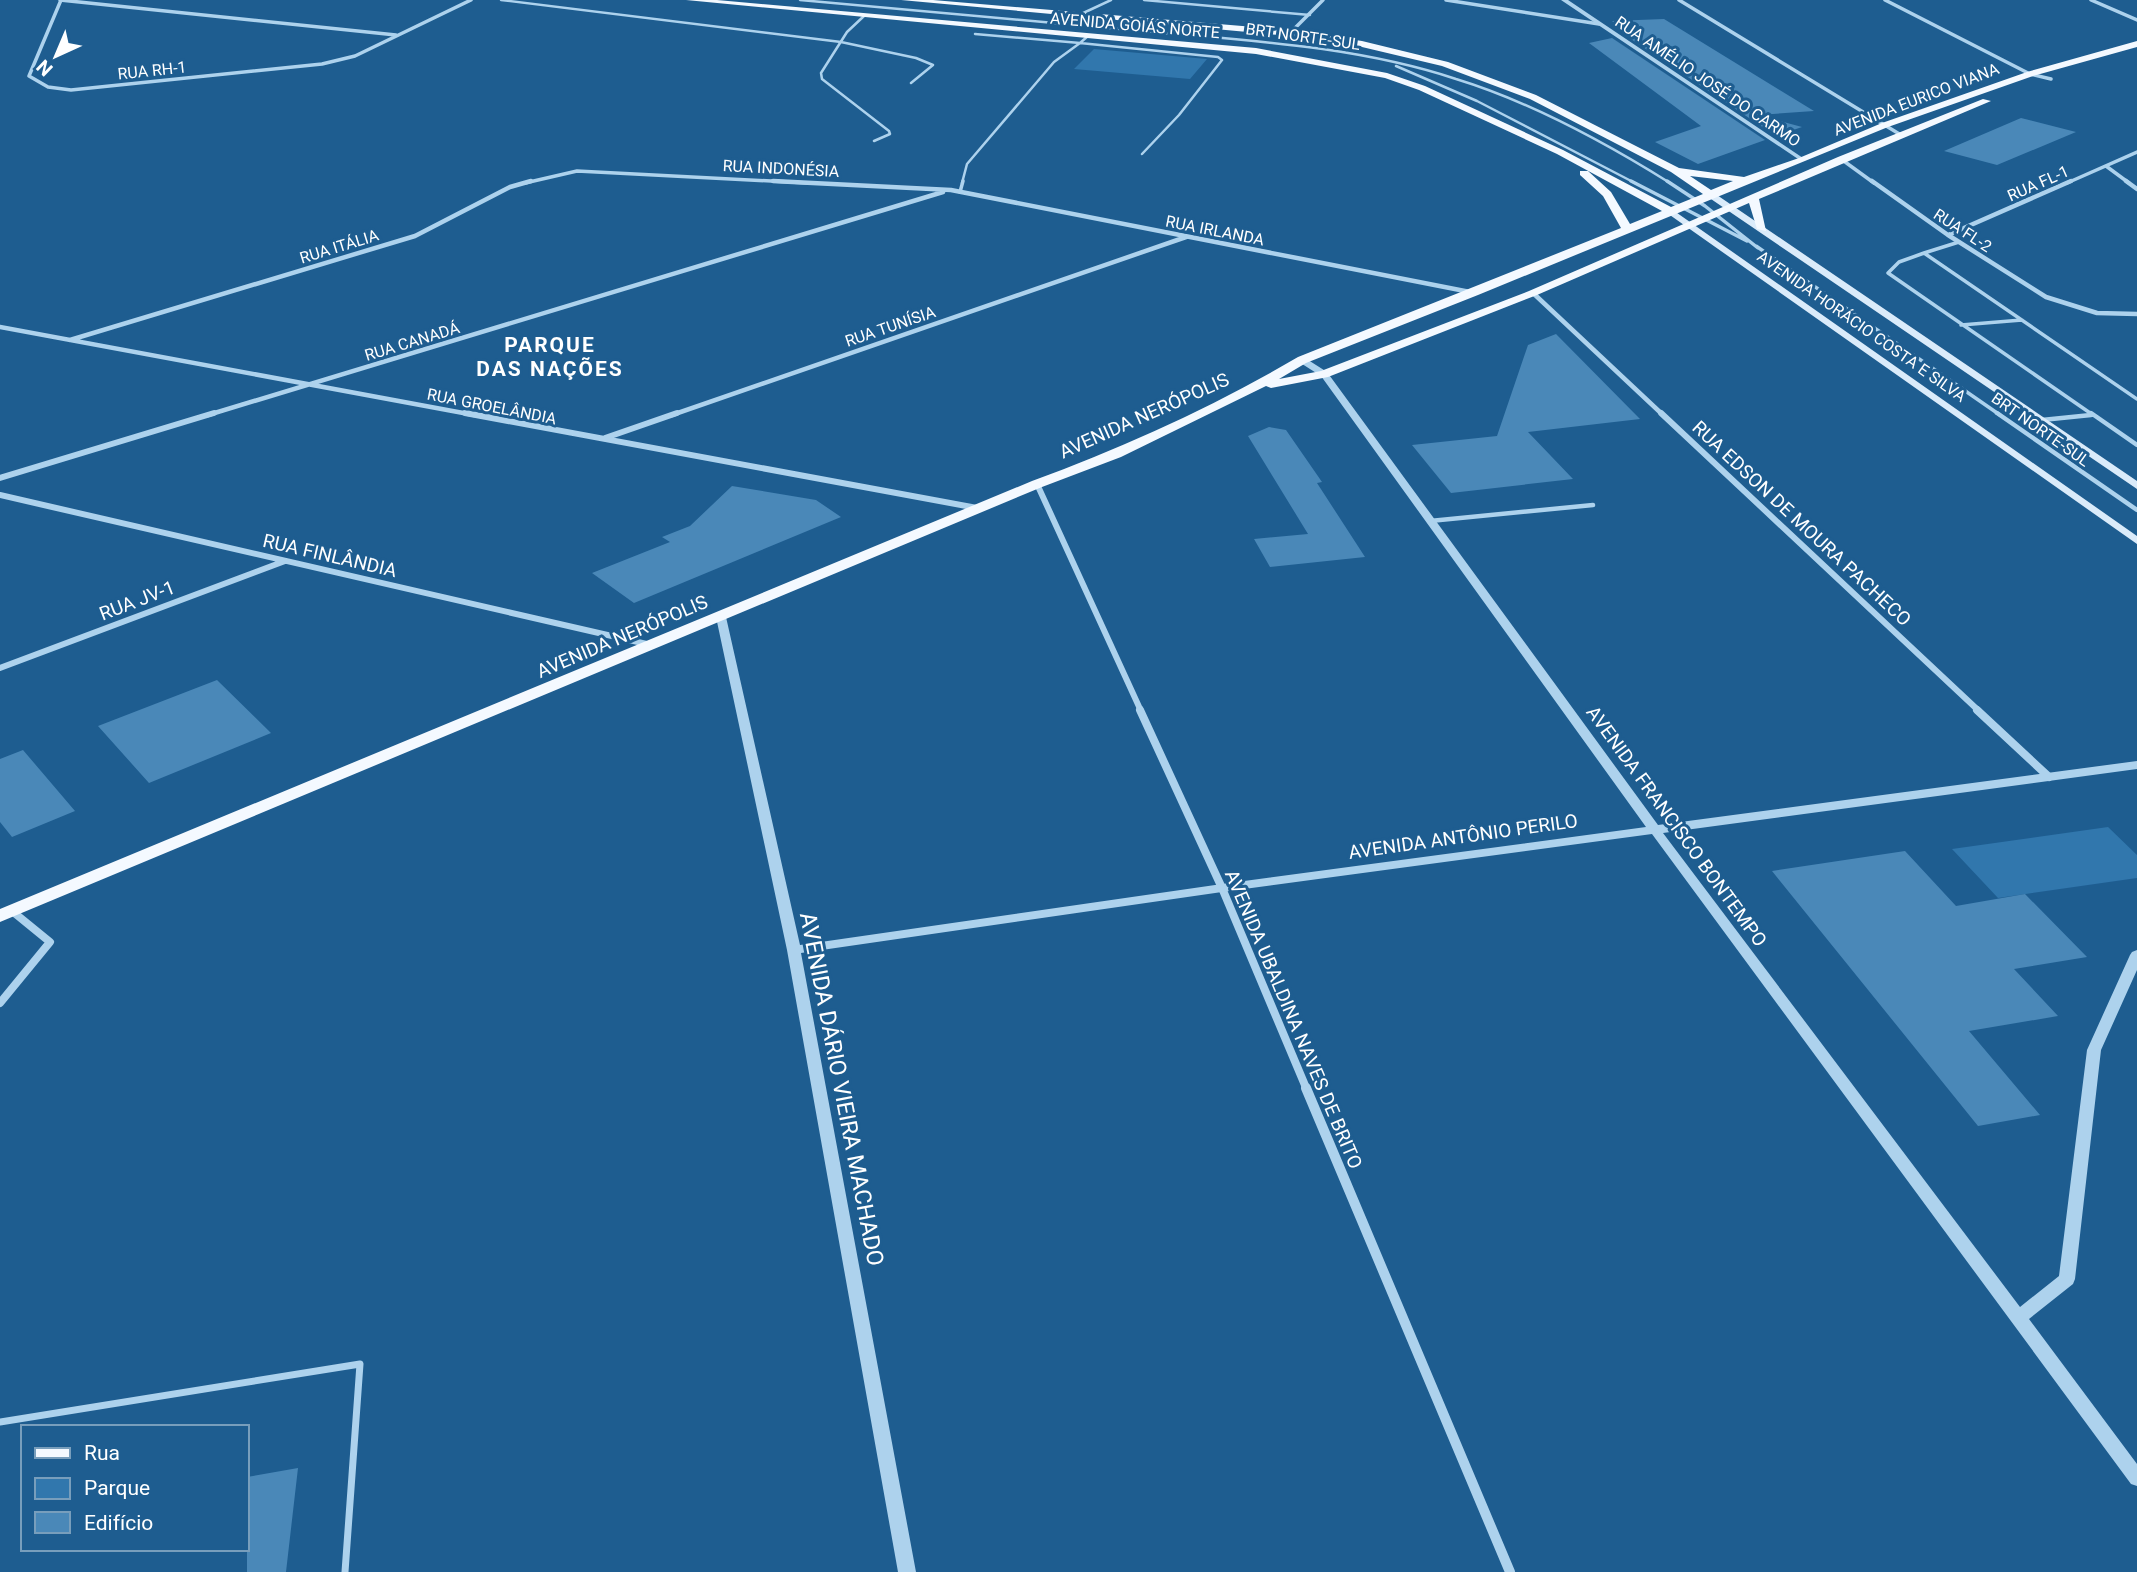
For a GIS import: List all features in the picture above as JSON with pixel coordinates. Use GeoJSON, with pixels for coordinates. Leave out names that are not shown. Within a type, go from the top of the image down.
{"type":"FeatureCollection","features":[{"type":"Feature","properties":{"kind":"main road","name":"AVENIDA GOIÁS NORTE"},"geometry":{"type":"LineString","coordinates":[[690,0],[1084,39],[1256,51],[1387,76],[1422,88],[1560,152]]}},
{"type":"Feature","properties":{"kind":"main road","name":"AVENIDA GOIÁS NORTE"},"geometry":{"type":"LineString","coordinates":[[907,0],[1290,33],[1385,50],[1445,64],[1533,97],[1675,170]]}},
{"type":"Feature","properties":{"kind":"main road","name":"AVENIDA EURICO VIANA"},"geometry":{"type":"LineString","coordinates":[[1711,195],[1885,125],[2030,74],[2137,44]]}},
{"type":"Feature","properties":{"kind":"main road","name":"AVENIDA EURICO VIANA"},"geometry":{"type":"LineString","coordinates":[[2028,87],[2088,69]]}},
{"type":"Feature","properties":{"kind":"main road","name":"AVENIDA EURICO VIANA"},"geometry":{"type":"LineString","coordinates":[[1730,208],[1840,159],[2016,91]]}},
{"type":"Feature","properties":{"kind":"main road"},"geometry":{"type":"LineString","coordinates":[[1560,152],[1608,194],[1628,230]]}},
{"type":"Feature","properties":{"kind":"main road","name":"AVENIDA HORÁCIO COSTA E SILVA"},"geometry":{"type":"LineString","coordinates":[[1560,152],[1675,209],[1691,225],[2137,541]]}},
{"type":"Feature","properties":{"kind":"main road"},"geometry":{"type":"LineString","coordinates":[[1675,170],[1745,180]]}},
{"type":"Feature","properties":{"kind":"main road","name":"AVENIDA HORÁCIO COSTA E SILVA"},"geometry":{"type":"LineString","coordinates":[[1675,170],[2137,486]]}},
{"type":"Feature","properties":{"kind":"main road","name":"AVENIDA NERÓPOLIS"},"geometry":{"type":"LineString","coordinates":[[6,914],[1037,484],[1116,454],[1258,386],[1302,360],[1474,293],[1711,195]]}},
{"type":"Feature","properties":{"kind":"main road"},"geometry":{"type":"LineString","coordinates":[[1753,197],[1762,229]]}},
{"type":"Feature","properties":{"kind":"main road","name":"AVENIDA NERÓPOLIS"},"geometry":{"type":"LineString","coordinates":[[1258,386],[1324,374],[1533,293],[1730,208]]}},
{"type":"Feature","properties":{"kind":"street"},"geometry":{"type":"LineString","coordinates":[[61,0],[397,35],[471,0]]}},
{"type":"Feature","properties":{"kind":"street","name":"RUA RH-1"},"geometry":{"type":"LineString","coordinates":[[61,0],[29,76],[36,84],[55,89],[87,90],[322,64],[355,56],[397,35]]}},
{"type":"Feature","properties":{"kind":"street"},"geometry":{"type":"LineString","coordinates":[[1290,33],[1323,0]]}},
{"type":"Feature","properties":{"kind":"street"},"geometry":{"type":"LineString","coordinates":[[1446,0],[1599,24]]}},
{"type":"Feature","properties":{"kind":"street","name":"RUA AMÉLIO JOSÉ DO CARMO"},"geometry":{"type":"LineString","coordinates":[[1564,0],[1803,160]]}},
{"type":"Feature","properties":{"kind":"street"},"geometry":{"type":"LineString","coordinates":[[1679,0],[1901,135]]}},
{"type":"Feature","properties":{"kind":"street"},"geometry":{"type":"LineString","coordinates":[[1885,0],[2030,74],[2052,79]]}},
{"type":"Feature","properties":{"kind":"street"},"geometry":{"type":"LineString","coordinates":[[2091,0],[2137,20]]}},
{"type":"Feature","properties":{"kind":"street","name":"RUA FL-1"},"geometry":{"type":"LineString","coordinates":[[1948,235],[2137,152]]}},
{"type":"Feature","properties":{"kind":"street","name":"RUA FL-2"},"geometry":{"type":"LineString","coordinates":[[1840,159],[1948,235],[2046,297],[2097,313],[2137,314]]}},
{"type":"Feature","properties":{"kind":"street"},"geometry":{"type":"LineString","coordinates":[[2106,166],[2137,189]]}},
{"type":"Feature","properties":{"kind":"street","name":"RUA ITÁLIA"},"geometry":{"type":"LineString","coordinates":[[71,340],[415,236],[510,187],[577,171],[611,171]]}},
{"type":"Feature","properties":{"kind":"street","name":"RUA INDONÉSIA"},"geometry":{"type":"LineString","coordinates":[[611,171],[951,190]]}},
{"type":"Feature","properties":{"kind":"street","name":"RUA IRLANDA"},"geometry":{"type":"LineString","coordinates":[[951,190],[1474,293]]}},
{"type":"Feature","properties":{"kind":"street","name":"RUA CANADÁ"},"geometry":{"type":"LineString","coordinates":[[0,478],[951,190]]}},
{"type":"Feature","properties":{"kind":"street","name":"RUA TUNÍSIA"},"geometry":{"type":"LineString","coordinates":[[602,439],[1186,237]]}},
{"type":"Feature","properties":{"kind":"street","name":"RUA EDSON DE MOURA PACHECO"},"geometry":{"type":"LineString","coordinates":[[1533,293],[2049,777]]}},
{"type":"Feature","properties":{"kind":"street","name":"RUA GROELÂNDIA"},"geometry":{"type":"LineString","coordinates":[[0,327],[980,509]]}},
{"type":"Feature","properties":{"kind":"street","name":"AVENIDA FRANCISCO BONTEMPO"},"geometry":{"type":"LineString","coordinates":[[1302,360],[1324,374],[1655,830],[2137,1478]]}},
{"type":"Feature","properties":{"kind":"street","name":"AVENIDA UBALDINA NAVES DE BRITO"},"geometry":{"type":"LineString","coordinates":[[1037,484],[1222,888],[1510,1572]]}},
{"type":"Feature","properties":{"kind":"street","name":"RUA FINLÂNDIA"},"geometry":{"type":"LineString","coordinates":[[0,495],[654,646]]}},
{"type":"Feature","properties":{"kind":"street","name":"RUA JV-1"},"geometry":{"type":"LineString","coordinates":[[0,668],[286,561]]}},
{"type":"Feature","properties":{"kind":"street","name":"AVENIDA DÁRIO VIEIRA MACHADO"},"geometry":{"type":"LineString","coordinates":[[721,617],[794,950],[907,1572]]}},
{"type":"Feature","properties":{"kind":"street","name":"AVENIDA ANTÔNIO PERILO"},"geometry":{"type":"LineString","coordinates":[[794,950],[1222,888],[2137,765]]}},
{"type":"Feature","properties":{"kind":"street"},"geometry":{"type":"LineString","coordinates":[[0,1003],[50,942],[6,914]]}},
{"type":"Feature","properties":{"kind":"street"},"geometry":{"type":"LineString","coordinates":[[2019,1318],[2067,1279],[2094,1050],[2137,955]]}},
{"type":"Feature","properties":{"kind":"lane"},"geometry":{"type":"LineString","coordinates":[[501,0],[841,42],[916,58],[933,65],[911,83]]}},
{"type":"Feature","properties":{"kind":"lane","name":"BRT NORTE-SUL"},"geometry":{"type":"LineString","coordinates":[[800,0],[1275,43],[1383,61]]}},
{"type":"Feature","properties":{"kind":"lane"},"geometry":{"type":"LineString","coordinates":[[1079,15],[1111,0]]}},
{"type":"Feature","properties":{"kind":"lane"},"geometry":{"type":"LineString","coordinates":[[1144,0],[1310,15]]}},
{"type":"Feature","properties":{"kind":"lane"},"geometry":{"type":"LineString","coordinates":[[864,16],[841,42],[821,73],[822,79],[889,131],[890,134],[886,138],[874,141]]}},
{"type":"Feature","properties":{"kind":"lane"},"geometry":{"type":"LineString","coordinates":[[975,34],[1084,39],[1209,54],[1222,60],[1179,115],[1142,154]]}},
{"type":"Feature","properties":{"kind":"lane"},"geometry":{"type":"LineString","coordinates":[[960,192],[967,164],[1054,62],[1084,39]]}},
{"type":"Feature","properties":{"kind":"lane"},"geometry":{"type":"LineString","coordinates":[[1383,61],[1473,84],[1567,124],[1640,163],[1758,248]]}},
{"type":"Feature","properties":{"kind":"lane"},"geometry":{"type":"LineString","coordinates":[[1383,61],[1477,101],[1675,209],[1710,216],[1758,248]]}},
{"type":"Feature","properties":{"kind":"lane"},"geometry":{"type":"LineString","coordinates":[[1959,242],[1899,262],[1888,273],[2137,445]]}},
{"type":"Feature","properties":{"kind":"lane","name":"BRT NORTE-SUL"},"geometry":{"type":"LineString","coordinates":[[1758,248],[2137,510]]}},
{"type":"Feature","properties":{"kind":"lane"},"geometry":{"type":"LineString","coordinates":[[1924,253],[2137,399]]}},
{"type":"Feature","properties":{"kind":"lane"},"geometry":{"type":"LineString","coordinates":[[1961,325],[2022,320]]}},
{"type":"Feature","properties":{"kind":"lane"},"geometry":{"type":"LineString","coordinates":[[2040,420],[2091,415]]}},
{"type":"Feature","properties":{"kind":"lane"},"geometry":{"type":"LineString","coordinates":[[1430,521],[1593,505]]}},
{"type":"Feature","properties":{"kind":"lane"},"geometry":{"type":"LineString","coordinates":[[0,1422],[360,1364],[345,1572]]}},
{"type":"Feature","properties":{"kind":"green space"},"geometry":{"type":"Polygon","coordinates":[[[1094,49],[1207,59],[1190,79],[1074,69],[1094,49]]]}},
{"type":"Feature","properties":{"kind":"green space"},"geometry":{"type":"Polygon","coordinates":[[[2108,827],[2137,855],[2137,878],[1998,898],[1952,849],[2108,827]]]}},
{"type":"Feature","properties":{"kind":"building"},"geometry":{"type":"Polygon","coordinates":[[[1664,19],[1814,111],[1758,115],[1802,127],[1776,136],[1625,35],[1629,34],[1612,21],[1664,19]]]}},
{"type":"Feature","properties":{"kind":"building"},"geometry":{"type":"Polygon","coordinates":[[[1612,38],[1765,140],[1698,164],[1655,142],[1701,126],[1589,43],[1612,38]]]}},
{"type":"Feature","properties":{"kind":"building"},"geometry":{"type":"Polygon","coordinates":[[[2021,118],[2076,132],[1997,165],[1944,151],[2021,118]]]}},
{"type":"Feature","properties":{"kind":"building"},"geometry":{"type":"Polygon","coordinates":[[[1556,334],[1640,419],[1528,432],[1573,479],[1451,493],[1412,445],[1497,436],[1528,345],[1556,334]]]}},
{"type":"Feature","properties":{"kind":"building"},"geometry":{"type":"Polygon","coordinates":[[[1269,427],[1286,430],[1322,482],[1317,483],[1365,557],[1270,567],[1254,539],[1308,534],[1248,436],[1269,427]]]}},
{"type":"Feature","properties":{"kind":"building"},"geometry":{"type":"Polygon","coordinates":[[[732,486],[816,500],[841,517],[634,603],[592,573],[670,542],[662,537],[690,526],[732,486]]]}},
{"type":"Feature","properties":{"kind":"building"},"geometry":{"type":"Polygon","coordinates":[[[217,680],[271,733],[149,783],[98,726],[217,680]]]}},
{"type":"Feature","properties":{"kind":"building"},"geometry":{"type":"Polygon","coordinates":[[[23,750],[75,811],[12,837],[0,822],[0,759],[23,750]]]}},
{"type":"Feature","properties":{"kind":"building"},"geometry":{"type":"Polygon","coordinates":[[[1905,851],[1956,906],[2025,894],[2087,957],[2014,969],[2058,1016],[1969,1031],[2040,1115],[1978,1126],[1772,871],[1905,851]]]}},
{"type":"Feature","properties":{"kind":"building"},"geometry":{"type":"Polygon","coordinates":[[[298,1468],[286,1572],[247,1572],[248,1477],[298,1468]]]}},
{"type":"Feature","properties":{"kind":"district","name":"PARQUE DAS NAÇÕES"},"geometry":{"type":"Point","coordinates":[550,357]}}]}
